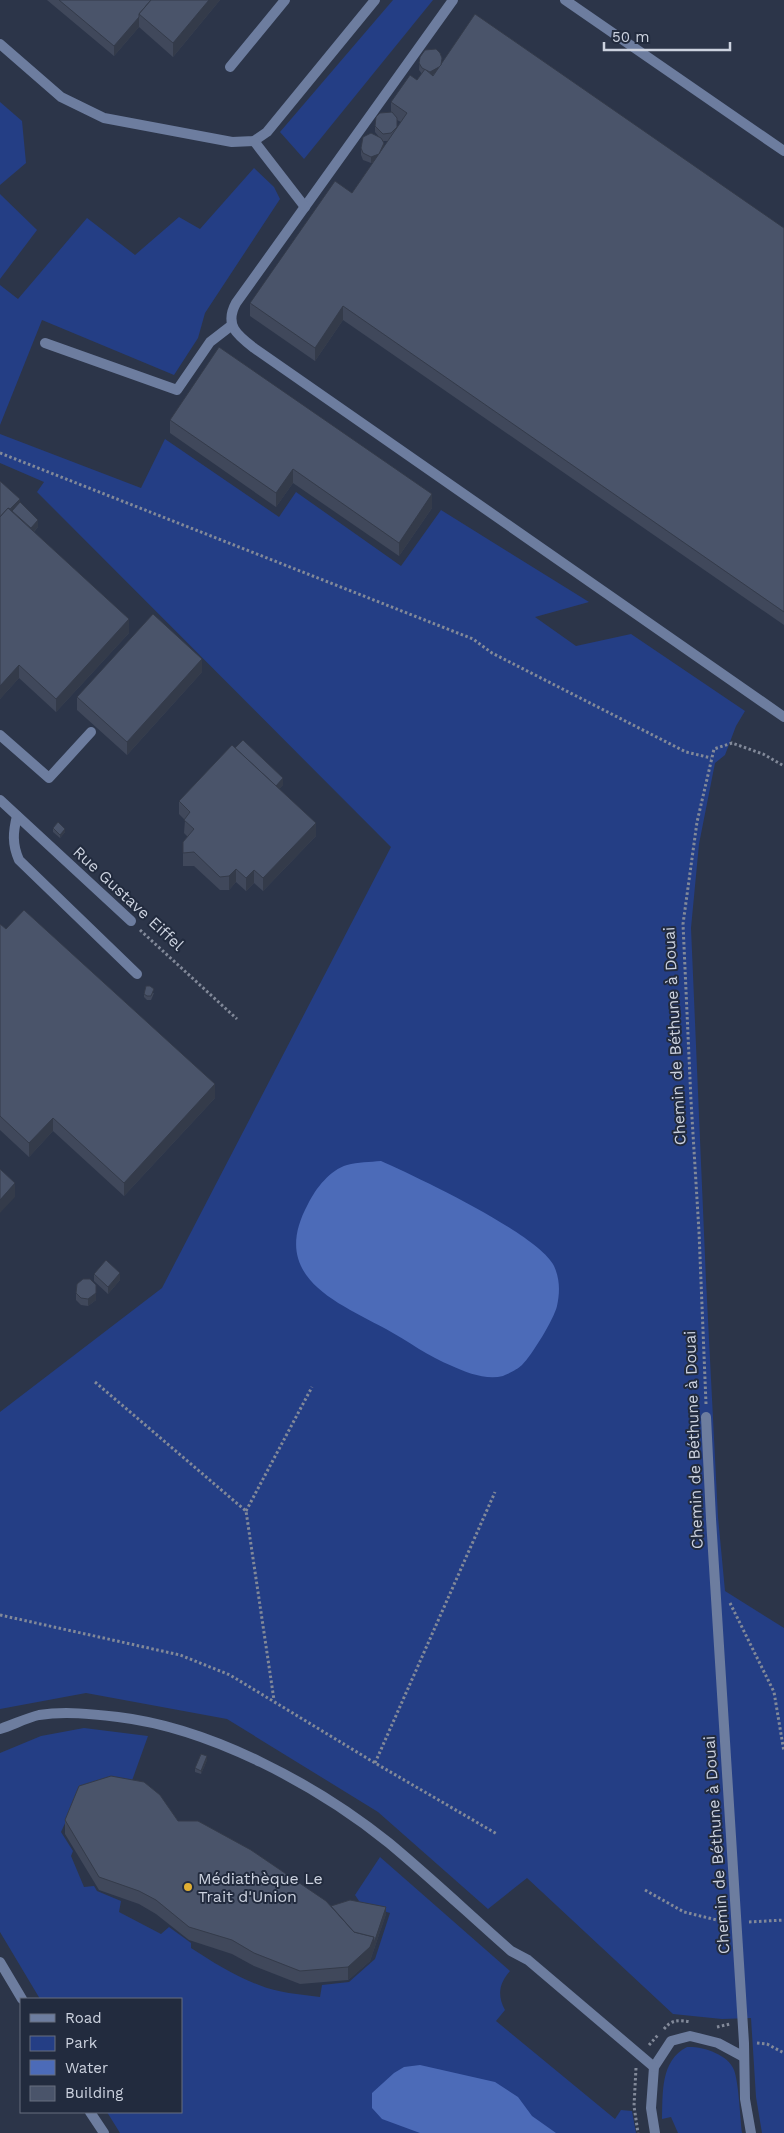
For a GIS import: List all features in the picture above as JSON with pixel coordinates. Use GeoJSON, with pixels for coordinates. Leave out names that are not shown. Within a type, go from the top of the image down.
{"type":"FeatureCollection","features":[{"type":"Feature","properties":{"kind":"street"},"geometry":{"type":"LineString","coordinates":[[230,67],[285,0]]}},
{"type":"Feature","properties":{"kind":"street"},"geometry":{"type":"LineString","coordinates":[[0,44],[61,97],[104,118],[232,142],[254,141],[267,132],[375,0]]}},
{"type":"Feature","properties":{"kind":"street"},"geometry":{"type":"LineString","coordinates":[[453,0],[236,303],[231,312],[232,325],[239,336],[254,348],[784,717]]}},
{"type":"Feature","properties":{"kind":"street"},"geometry":{"type":"LineString","coordinates":[[565,0],[784,151]]}},
{"type":"Feature","properties":{"kind":"street"},"geometry":{"type":"LineString","coordinates":[[254,141],[305,207]]}},
{"type":"Feature","properties":{"kind":"street"},"geometry":{"type":"LineString","coordinates":[[45,343],[176,390],[210,342],[232,325]]}},
{"type":"Feature","properties":{"kind":"street"},"geometry":{"type":"LineString","coordinates":[[0,735],[49,778],[91,732]]}},
{"type":"Feature","properties":{"kind":"street","name":"Rue Gustave Eiffel"},"geometry":{"type":"LineString","coordinates":[[0,800],[131,921]]}},
{"type":"Feature","properties":{"kind":"street"},"geometry":{"type":"LineString","coordinates":[[17,816],[13,831],[13,844],[19,860],[137,974]]}},
{"type":"Feature","properties":{"kind":"street","name":"Chemin de Béthune à Douai"},"geometry":{"type":"LineString","coordinates":[[706,1418],[715,1591],[744,2043],[745,2099],[751,2133]]}},
{"type":"Feature","properties":{"kind":"street"},"geometry":{"type":"LineString","coordinates":[[0,1729],[38,1716],[83,1712],[142,1720],[167,1725],[206,1738],[273,1768],[341,1809],[388,1843],[511,1951],[528,1960],[654,2067]]}},
{"type":"Feature","properties":{"kind":"street"},"geometry":{"type":"LineString","coordinates":[[0,1962],[21,1998]]}},
{"type":"Feature","properties":{"kind":"street"},"geometry":{"type":"LineString","coordinates":[[655,2133],[651,2108],[654,2067],[670,2042],[690,2036],[718,2043],[744,2057]]}},
{"type":"Feature","properties":{"kind":"street"},"geometry":{"type":"LineString","coordinates":[[91,2113],[104,2133]]}},
{"type":"Feature","properties":{"kind":"path"},"geometry":{"type":"LineString","coordinates":[[0,454],[473,639],[492,653],[686,752],[711,758]]}},
{"type":"Feature","properties":{"kind":"path","name":"Chemin de Béthune à Douai"},"geometry":{"type":"LineString","coordinates":[[706,1418],[699,1232],[683,924],[697,822],[714,748],[732,743],[764,754],[784,766]]}},
{"type":"Feature","properties":{"kind":"path","name":"Rue Gustave Eiffel"},"geometry":{"type":"LineString","coordinates":[[131,921],[237,1019]]}},
{"type":"Feature","properties":{"kind":"path"},"geometry":{"type":"LineString","coordinates":[[94,1382],[246,1511]]}},
{"type":"Feature","properties":{"kind":"path"},"geometry":{"type":"LineString","coordinates":[[274,1700],[246,1511],[312,1387]]}},
{"type":"Feature","properties":{"kind":"path"},"geometry":{"type":"LineString","coordinates":[[375,1763],[495,1492]]}},
{"type":"Feature","properties":{"kind":"path"},"geometry":{"type":"LineString","coordinates":[[715,1591],[725,1596],[731,1605],[774,1692],[784,1752]]}},
{"type":"Feature","properties":{"kind":"path"},"geometry":{"type":"LineString","coordinates":[[0,1615],[180,1656],[230,1675],[497,1834]]}},
{"type":"Feature","properties":{"kind":"path"},"geometry":{"type":"LineString","coordinates":[[645,1890],[684,1912],[720,1922],[784,1920]]}},
{"type":"Feature","properties":{"kind":"path"},"geometry":{"type":"LineString","coordinates":[[744,2043],[767,2044],[784,2053]]}},
{"type":"Feature","properties":{"kind":"green space"},"geometry":{"type":"Polygon","coordinates":[[[393,0],[433,0],[304,159],[280,132],[393,0]]]}},
{"type":"Feature","properties":{"kind":"green space"},"geometry":{"type":"Polygon","coordinates":[[[0,102],[22,121],[26,163],[0,185],[0,102]]]}},
{"type":"Feature","properties":{"kind":"green space"},"geometry":{"type":"Polygon","coordinates":[[[254,168],[274,187],[280,199],[205,313],[198,338],[174,375],[42,320],[0,425],[0,285],[18,299],[87,218],[135,255],[179,217],[200,229],[254,168]]]}},
{"type":"Feature","properties":{"kind":"green space"},"geometry":{"type":"Polygon","coordinates":[[[0,194],[37,230],[0,279],[0,194]]]}},
{"type":"Feature","properties":{"kind":"green space"},"geometry":{"type":"Polygon","coordinates":[[[0,434],[141,488],[165,439],[279,517],[296,492],[401,566],[441,510],[589,602],[535,617],[576,646],[631,634],[745,711],[736,726],[725,755],[715,763],[699,844],[691,928],[718,1517],[725,1591],[784,1628],[784,2133],[762,2133],[756,2097],[751,2018],[722,2019],[673,2014],[527,1878],[488,1909],[378,1812],[227,1719],[86,1693],[0,1709],[0,1412],[162,1288],[391,847],[37,492],[44,482],[0,463],[0,434]]]}},
{"type":"Feature","properties":{"kind":"green space"},"geometry":{"type":"Polygon","coordinates":[[[84,1728],[148,1736],[129,1789],[77,1797],[61,1832],[73,1851],[71,1856],[84,1887],[94,1886],[97,1891],[121,1901],[119,1912],[161,1934],[169,1927],[191,1943],[191,1948],[224,1968],[259,1985],[289,1993],[320,1997],[322,1985],[349,1982],[375,1959],[390,1913],[361,1904],[355,1895],[380,1857],[510,1971],[503,1980],[500,1990],[502,2005],[505,2010],[496,2021],[615,2119],[621,2110],[632,2111],[636,2133],[120,2133],[108,2113],[182,2113],[182,1998],[39,1998],[0,1932],[0,1753],[41,1736],[84,1728]]]}},
{"type":"Feature","properties":{"kind":"green space"},"geometry":{"type":"Polygon","coordinates":[[[687,2047],[714,2052],[731,2064],[737,2083],[742,2133],[678,2133],[671,2117],[662,2119],[663,2088],[667,2069],[678,2053],[687,2047]]]}},
{"type":"Feature","properties":{"kind":"water"},"geometry":{"type":"Polygon","coordinates":[[[381,1161],[447,1193],[502,1223],[525,1238],[543,1253],[554,1266],[559,1286],[555,1312],[537,1345],[518,1368],[497,1377],[483,1376],[458,1369],[427,1354],[346,1308],[313,1283],[302,1268],[296,1250],[298,1229],[308,1204],[319,1186],[329,1175],[341,1167],[355,1163],[381,1161]]]}},
{"type":"Feature","properties":{"kind":"water"},"geometry":{"type":"Polygon","coordinates":[[[420,2065],[495,2082],[518,2097],[532,2116],[556,2133],[420,2133],[382,2119],[372,2108],[372,2093],[394,2073],[404,2067],[420,2065]]]}},
{"type":"Feature","properties":{"kind":"building"},"geometry":{"type":"Polygon","coordinates":[[[59,0],[151,0],[114,46],[59,0]]]}},
{"type":"Feature","properties":{"kind":"building"},"geometry":{"type":"Polygon","coordinates":[[[151,0],[209,0],[173,43],[139,14],[151,0]]]}},
{"type":"Feature","properties":{"kind":"building"},"geometry":{"type":"Polygon","coordinates":[[[475,14],[784,228],[784,612],[343,306],[315,348],[250,303],[335,181],[352,193],[407,113],[391,102],[410,75],[417,80],[425,69],[433,76],[475,14]]]}},
{"type":"Feature","properties":{"kind":"building"},"geometry":{"type":"Polygon","coordinates":[[[436,49],[442,58],[441,65],[430,72],[422,68],[419,63],[420,57],[425,50],[436,49]]]}},
{"type":"Feature","properties":{"kind":"building"},"geometry":{"type":"Polygon","coordinates":[[[392,112],[397,118],[397,127],[391,133],[383,134],[375,126],[376,117],[380,113],[392,112]]]}},
{"type":"Feature","properties":{"kind":"building"},"geometry":{"type":"Polygon","coordinates":[[[371,133],[381,138],[384,143],[379,154],[371,157],[363,153],[361,148],[363,137],[371,133]]]}},
{"type":"Feature","properties":{"kind":"building"},"geometry":{"type":"Polygon","coordinates":[[[219,347],[432,494],[399,543],[293,469],[276,493],[170,420],[219,347]]]}},
{"type":"Feature","properties":{"kind":"building"},"geometry":{"type":"Polygon","coordinates":[[[0,481],[20,499],[0,517],[0,481]]]}},
{"type":"Feature","properties":{"kind":"building"},"geometry":{"type":"Polygon","coordinates":[[[20,502],[38,520],[31,528],[12,511],[20,502]]]}},
{"type":"Feature","properties":{"kind":"building"},"geometry":{"type":"Polygon","coordinates":[[[8,508],[129,619],[56,699],[19,665],[0,686],[0,517],[8,508]]]}},
{"type":"Feature","properties":{"kind":"building"},"geometry":{"type":"Polygon","coordinates":[[[153,614],[202,659],[127,742],[77,697],[153,614]]]}},
{"type":"Feature","properties":{"kind":"building"},"geometry":{"type":"Polygon","coordinates":[[[243,740],[283,778],[276,786],[235,748],[243,740]]]}},
{"type":"Feature","properties":{"kind":"building"},"geometry":{"type":"Polygon","coordinates":[[[232,745],[316,823],[263,878],[254,870],[246,878],[236,869],[229,876],[220,877],[194,852],[183,853],[183,842],[194,829],[184,820],[190,812],[179,801],[232,745]]]}},
{"type":"Feature","properties":{"kind":"building"},"geometry":{"type":"Polygon","coordinates":[[[58,822],[65,829],[60,835],[53,828],[58,822]]]}},
{"type":"Feature","properties":{"kind":"building"},"geometry":{"type":"Polygon","coordinates":[[[24,910],[215,1084],[124,1183],[53,1118],[29,1143],[0,1116],[0,924],[6,929],[24,910]]]}},
{"type":"Feature","properties":{"kind":"building"},"geometry":{"type":"Polygon","coordinates":[[[146,986],[154,989],[151,996],[144,994],[146,986]]]}},
{"type":"Feature","properties":{"kind":"building"},"geometry":{"type":"Polygon","coordinates":[[[0,1169],[15,1183],[0,1200],[0,1169]]]}},
{"type":"Feature","properties":{"kind":"building"},"geometry":{"type":"Polygon","coordinates":[[[106,1260],[120,1273],[108,1287],[94,1274],[106,1260]]]}},
{"type":"Feature","properties":{"kind":"building"},"geometry":{"type":"Polygon","coordinates":[[[83,1279],[90,1279],[96,1285],[96,1293],[88,1299],[81,1298],[76,1293],[77,1284],[83,1279]]]}},
{"type":"Feature","properties":{"kind":"building"},"geometry":{"type":"Polygon","coordinates":[[[201,1754],[207,1756],[201,1771],[195,1768],[201,1754]]]}},
{"type":"Feature","properties":{"kind":"building","name":"Médiathèque Le Trait d'Union"},"geometry":{"type":"Polygon","coordinates":[[[111,1776],[144,1782],[160,1795],[178,1821],[198,1821],[251,1850],[326,1901],[354,1932],[374,1937],[370,1947],[348,1967],[300,1971],[254,1953],[232,1940],[189,1927],[156,1900],[139,1891],[99,1877],[65,1820],[79,1786],[111,1776]]]}},
{"type":"Feature","properties":{"kind":"building"},"geometry":{"type":"Polygon","coordinates":[[[350,1900],[386,1907],[374,1943],[374,1937],[354,1932],[331,1906],[350,1900]]]}},
{"type":"Feature","properties":{"kind":"place","name":"Médiathèque Le Trait d'Union"},"geometry":{"type":"Point","coordinates":[188,1887]}}]}
